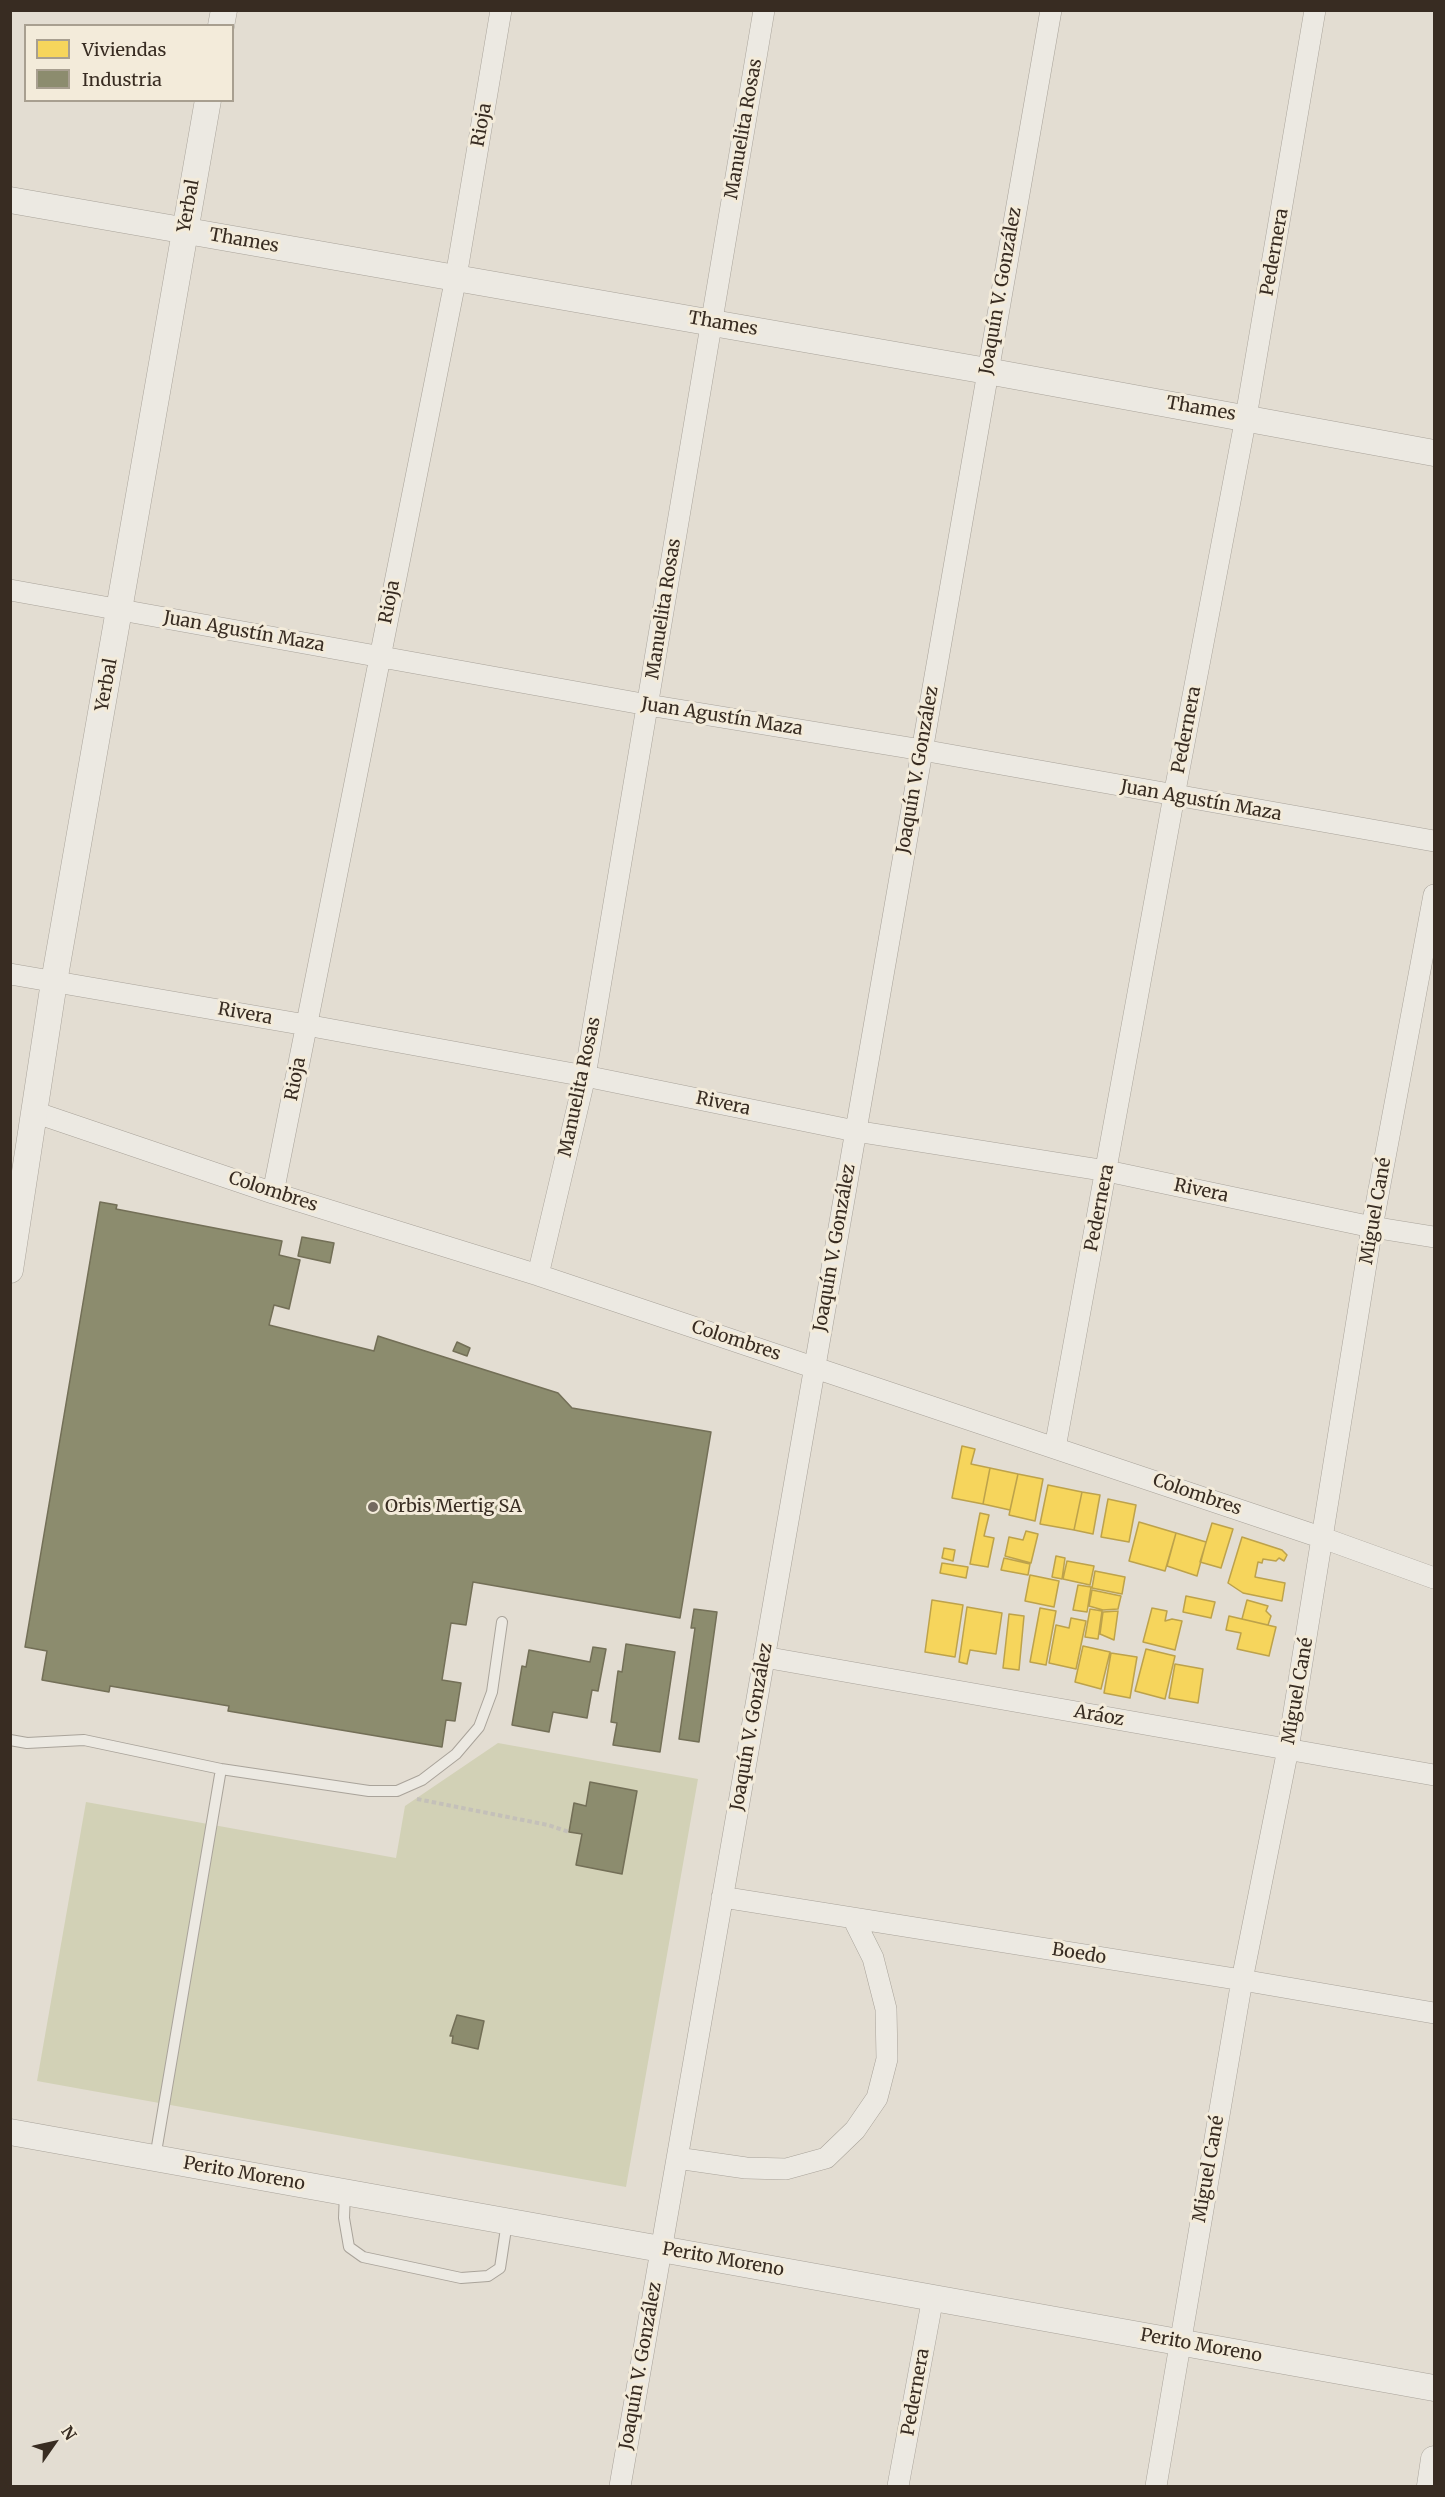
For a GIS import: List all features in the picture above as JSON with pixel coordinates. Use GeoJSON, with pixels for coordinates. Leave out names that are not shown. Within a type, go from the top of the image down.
{"type":"FeatureCollection","features":[{"type":"Feature","properties":{"kind":"street","name":"Rioja"},"geometry":{"type":"LineString","coordinates":[[273,1192],[456,277],[501,10]]}},
{"type":"Feature","properties":{"kind":"street","name":"Manuelita Rosas"},"geometry":{"type":"LineString","coordinates":[[538,1275],[585,1076],[764,10]]}},
{"type":"Feature","properties":{"kind":"street","name":"Joaquín V. González"},"geometry":{"type":"LineString","coordinates":[[620,2487],[1051,10]]}},
{"type":"Feature","properties":{"kind":"street","name":"Pedernera"},"geometry":{"type":"LineString","coordinates":[[1055,1448],[1246,417],[1316,10]]}},
{"type":"Feature","properties":{"kind":"street","name":"Yerbal"},"geometry":{"type":"LineString","coordinates":[[10,1270],[54,982],[208,102]]}},
{"type":"Feature","properties":{"kind":"street","name":"Thames"},"geometry":{"type":"LineString","coordinates":[[10,200],[1246,417],[1434,453]]}},
{"type":"Feature","properties":{"kind":"street","name":"Juan Agustín Maza"},"geometry":{"type":"LineString","coordinates":[[10,590],[648,705],[922,750],[1434,841]]}},
{"type":"Feature","properties":{"kind":"street","name":"Miguel Cané"},"geometry":{"type":"LineString","coordinates":[[1156,2487],[1242,1980],[1288,1749],[1372,1227],[1434,895]]}},
{"type":"Feature","properties":{"kind":"street","name":"Rivera"},"geometry":{"type":"LineString","coordinates":[[10,974],[585,1076],[855,1131],[1107,1171],[1372,1227],[1434,1237]]}},
{"type":"Feature","properties":{"kind":"street","name":"Colombres"},"geometry":{"type":"LineString","coordinates":[[34,1112],[273,1192],[538,1275],[1323,1538],[1434,1578]]}},
{"type":"Feature","properties":{"kind":"street","name":"Aráoz"},"geometry":{"type":"LineString","coordinates":[[764,1657],[1434,1775]]}},
{"type":"Feature","properties":{"kind":"street","name":"Boedo"},"geometry":{"type":"LineString","coordinates":[[722,1897],[1434,2013]]}},
{"type":"Feature","properties":{"kind":"street"},"geometry":{"type":"LineString","coordinates":[[677,2158],[746,2168],[786,2169],[826,2158],[855,2130],[877,2098],[887,2059],[887,2049],[886,2009],[876,1968],[854,1918]]}},
{"type":"Feature","properties":{"kind":"street","name":"Perito Moreno"},"geometry":{"type":"LineString","coordinates":[[10,2132],[1434,2388]]}},
{"type":"Feature","properties":{"kind":"street","name":"Pedernera"},"geometry":{"type":"LineString","coordinates":[[898,2487],[933,2297]]}},
{"type":"Feature","properties":{"kind":"street"},"geometry":{"type":"LineString","coordinates":[[1430,2487],[1434,2459]]}},
{"type":"Feature","properties":{"kind":"lane"},"geometry":{"type":"LineString","coordinates":[[10,1740],[27,1743],[84,1740],[221,1768],[369,1791],[396,1791],[422,1780],[456,1754],[479,1727],[492,1692],[502,1622]]}},
{"type":"Feature","properties":{"kind":"lane"},"geometry":{"type":"LineString","coordinates":[[155,2158],[221,1768]]}},
{"type":"Feature","properties":{"kind":"lane"},"geometry":{"type":"LineString","coordinates":[[345,2192],[344,2218],[349,2247],[363,2257],[461,2278],[488,2276],[500,2268],[507,2222]]}},
{"type":"Feature","properties":{"kind":"path"},"geometry":{"type":"LineString","coordinates":[[396,1791],[414,1799],[548,1825],[569,1832]]}},
{"type":"Feature","properties":{"kind":"green space"},"geometry":{"type":"Polygon","coordinates":[[[498,1743],[698,1779],[626,2187],[37,2081],[86,1802],[396,1858],[405,1806],[498,1743]]]}},
{"type":"Feature","properties":{"kind":"building: Viviendas"},"geometry":{"type":"Polygon","coordinates":[[[962,1446],[975,1449],[971,1464],[990,1468],[983,1504],[952,1498],[962,1446]]]}},
{"type":"Feature","properties":{"kind":"building: Viviendas"},"geometry":{"type":"Polygon","coordinates":[[[990,1468],[1018,1474],[1010,1510],[983,1504],[990,1468]]]}},
{"type":"Feature","properties":{"kind":"building: Viviendas"},"geometry":{"type":"Polygon","coordinates":[[[1018,1474],[1043,1479],[1035,1521],[1009,1515],[1018,1474]]]}},
{"type":"Feature","properties":{"kind":"building: Viviendas"},"geometry":{"type":"Polygon","coordinates":[[[1048,1485],[1082,1492],[1074,1530],[1040,1524],[1048,1485]]]}},
{"type":"Feature","properties":{"kind":"building: Viviendas"},"geometry":{"type":"Polygon","coordinates":[[[1082,1492],[1100,1495],[1093,1534],[1074,1530],[1082,1492]]]}},
{"type":"Feature","properties":{"kind":"building: Viviendas"},"geometry":{"type":"Polygon","coordinates":[[[1108,1499],[1136,1505],[1129,1542],[1101,1537],[1108,1499]]]}},
{"type":"Feature","properties":{"kind":"building: Viviendas"},"geometry":{"type":"Polygon","coordinates":[[[980,1513],[989,1515],[984,1536],[994,1538],[988,1567],[970,1564],[980,1513]]]}},
{"type":"Feature","properties":{"kind":"building: Viviendas"},"geometry":{"type":"Polygon","coordinates":[[[1139,1522],[1176,1533],[1165,1571],[1129,1561],[1139,1522]]]}},
{"type":"Feature","properties":{"kind":"building: Viviendas"},"geometry":{"type":"Polygon","coordinates":[[[1212,1523],[1233,1529],[1221,1568],[1200,1562],[1212,1523]]]}},
{"type":"Feature","properties":{"kind":"building: Viviendas"},"geometry":{"type":"Polygon","coordinates":[[[1026,1531],[1038,1534],[1031,1563],[1005,1556],[1009,1537],[1023,1540],[1026,1531]]]}},
{"type":"Feature","properties":{"kind":"building: Viviendas"},"geometry":{"type":"Polygon","coordinates":[[[1176,1533],[1206,1542],[1197,1576],[1167,1566],[1176,1533]]]}},
{"type":"Feature","properties":{"kind":"building: Viviendas"},"geometry":{"type":"Polygon","coordinates":[[[1242,1537],[1282,1550],[1287,1555],[1284,1561],[1279,1558],[1276,1561],[1263,1559],[1262,1563],[1258,1562],[1255,1577],[1285,1583],[1282,1601],[1243,1593],[1228,1583],[1242,1537]]]}},
{"type":"Feature","properties":{"kind":"building: Viviendas"},"geometry":{"type":"Polygon","coordinates":[[[944,1548],[955,1550],[953,1561],[942,1558],[944,1548]]]}},
{"type":"Feature","properties":{"kind":"building: Viviendas"},"geometry":{"type":"Polygon","coordinates":[[[1056,1556],[1065,1558],[1062,1579],[1052,1577],[1056,1556]]]}},
{"type":"Feature","properties":{"kind":"building: Viviendas"},"geometry":{"type":"Polygon","coordinates":[[[1004,1558],[1030,1564],[1028,1575],[1001,1570],[1004,1558]]]}},
{"type":"Feature","properties":{"kind":"building: Viviendas"},"geometry":{"type":"Polygon","coordinates":[[[1067,1561],[1094,1566],[1090,1585],[1063,1579],[1067,1561]]]}},
{"type":"Feature","properties":{"kind":"building: Viviendas"},"geometry":{"type":"Polygon","coordinates":[[[942,1563],[968,1567],[966,1578],[940,1573],[942,1563]]]}},
{"type":"Feature","properties":{"kind":"building: Viviendas"},"geometry":{"type":"Polygon","coordinates":[[[1095,1571],[1125,1577],[1122,1594],[1092,1588],[1095,1571]]]}},
{"type":"Feature","properties":{"kind":"building: Viviendas"},"geometry":{"type":"Polygon","coordinates":[[[1030,1575],[1059,1581],[1054,1607],[1025,1601],[1030,1575]]]}},
{"type":"Feature","properties":{"kind":"building: Viviendas"},"geometry":{"type":"Polygon","coordinates":[[[1078,1585],[1091,1587],[1087,1612],[1073,1610],[1078,1585]]]}},
{"type":"Feature","properties":{"kind":"building: Viviendas"},"geometry":{"type":"Polygon","coordinates":[[[1092,1590],[1121,1596],[1118,1609],[1103,1610],[1089,1606],[1092,1590]]]}},
{"type":"Feature","properties":{"kind":"building: Viviendas"},"geometry":{"type":"Polygon","coordinates":[[[1186,1596],[1215,1602],[1211,1618],[1183,1612],[1186,1596]]]}},
{"type":"Feature","properties":{"kind":"building: Viviendas"},"geometry":{"type":"Polygon","coordinates":[[[932,1600],[963,1605],[955,1657],[925,1652],[932,1600]]]}},
{"type":"Feature","properties":{"kind":"building: Viviendas"},"geometry":{"type":"Polygon","coordinates":[[[1247,1600],[1268,1606],[1266,1611],[1271,1616],[1268,1625],[1242,1619],[1247,1600]]]}},
{"type":"Feature","properties":{"kind":"building: Viviendas"},"geometry":{"type":"Polygon","coordinates":[[[967,1607],[1002,1613],[996,1654],[970,1650],[967,1664],[959,1662],[967,1607]]]}},
{"type":"Feature","properties":{"kind":"building: Viviendas"},"geometry":{"type":"Polygon","coordinates":[[[1040,1608],[1056,1611],[1046,1665],[1030,1662],[1040,1608]]]}},
{"type":"Feature","properties":{"kind":"building: Viviendas"},"geometry":{"type":"Polygon","coordinates":[[[1152,1608],[1167,1611],[1165,1621],[1172,1619],[1182,1621],[1175,1650],[1143,1642],[1152,1608]]]}},
{"type":"Feature","properties":{"kind":"building: Viviendas"},"geometry":{"type":"Polygon","coordinates":[[[1090,1609],[1102,1611],[1098,1639],[1085,1637],[1090,1609]]]}},
{"type":"Feature","properties":{"kind":"building: Viviendas"},"geometry":{"type":"Polygon","coordinates":[[[1118,1611],[1114,1640],[1100,1634],[1103,1612],[1118,1611]]]}},
{"type":"Feature","properties":{"kind":"building: Viviendas"},"geometry":{"type":"Polygon","coordinates":[[[1009,1614],[1024,1616],[1019,1670],[1003,1668],[1009,1614]]]}},
{"type":"Feature","properties":{"kind":"building: Viviendas"},"geometry":{"type":"Polygon","coordinates":[[[1229,1616],[1276,1627],[1269,1656],[1237,1649],[1241,1633],[1226,1630],[1229,1616]]]}},
{"type":"Feature","properties":{"kind":"building: Viviendas"},"geometry":{"type":"Polygon","coordinates":[[[1071,1618],[1086,1621],[1076,1669],[1049,1663],[1056,1625],[1069,1628],[1071,1618]]]}},
{"type":"Feature","properties":{"kind":"building: Viviendas"},"geometry":{"type":"Polygon","coordinates":[[[1083,1646],[1110,1652],[1101,1689],[1075,1682],[1083,1646]]]}},
{"type":"Feature","properties":{"kind":"building: Viviendas"},"geometry":{"type":"Polygon","coordinates":[[[1146,1649],[1175,1656],[1165,1699],[1135,1691],[1146,1649]]]}},
{"type":"Feature","properties":{"kind":"building: Viviendas"},"geometry":{"type":"Polygon","coordinates":[[[1111,1653],[1137,1657],[1130,1698],[1104,1693],[1111,1653]]]}},
{"type":"Feature","properties":{"kind":"building: Viviendas"},"geometry":{"type":"Polygon","coordinates":[[[1175,1664],[1203,1669],[1198,1703],[1169,1698],[1175,1664]]]}},
{"type":"Feature","properties":{"kind":"building: Industria","name":"Orbis Mertig SA"},"geometry":{"type":"Polygon","coordinates":[[[100,1202],[117,1205],[116,1209],[282,1241],[279,1255],[300,1260],[289,1309],[274,1305],[269,1325],[374,1351],[378,1336],[558,1393],[572,1408],[711,1432],[680,1618],[473,1582],[466,1625],[451,1623],[442,1680],[461,1683],[455,1721],[446,1720],[442,1747],[228,1711],[229,1706],[110,1686],[109,1692],[42,1680],[47,1651],[25,1647],[100,1202]]]}},
{"type":"Feature","properties":{"kind":"building: Industria"},"geometry":{"type":"Polygon","coordinates":[[[302,1237],[334,1243],[330,1263],[298,1256],[302,1237]]]}},
{"type":"Feature","properties":{"kind":"building: Industria"},"geometry":{"type":"Polygon","coordinates":[[[457,1342],[470,1348],[467,1356],[453,1351],[457,1342]]]}},
{"type":"Feature","properties":{"kind":"building: Industria"},"geometry":{"type":"Polygon","coordinates":[[[694,1609],[717,1612],[699,1742],[679,1739],[695,1628],[691,1628],[694,1609]]]}},
{"type":"Feature","properties":{"kind":"building: Industria"},"geometry":{"type":"Polygon","coordinates":[[[626,1644],[675,1652],[660,1752],[613,1745],[617,1723],[611,1722],[618,1671],[622,1672],[626,1644]]]}},
{"type":"Feature","properties":{"kind":"building: Industria"},"geometry":{"type":"Polygon","coordinates":[[[593,1647],[606,1649],[598,1691],[592,1690],[587,1718],[553,1712],[549,1732],[512,1725],[522,1666],[526,1667],[529,1650],[590,1662],[593,1647]]]}},
{"type":"Feature","properties":{"kind":"building: Industria"},"geometry":{"type":"Polygon","coordinates":[[[590,1782],[637,1791],[622,1874],[576,1865],[582,1834],[569,1832],[574,1803],[586,1806],[590,1782]]]}},
{"type":"Feature","properties":{"kind":"building: Industria"},"geometry":{"type":"Polygon","coordinates":[[[457,2015],[484,2021],[478,2049],[452,2043],[453,2036],[450,2036],[457,2015]]]}},
{"type":"Feature","properties":{"kind":"place","name":"Orbis Mertig SA"},"geometry":{"type":"Point","coordinates":[373,1507]}}]}
